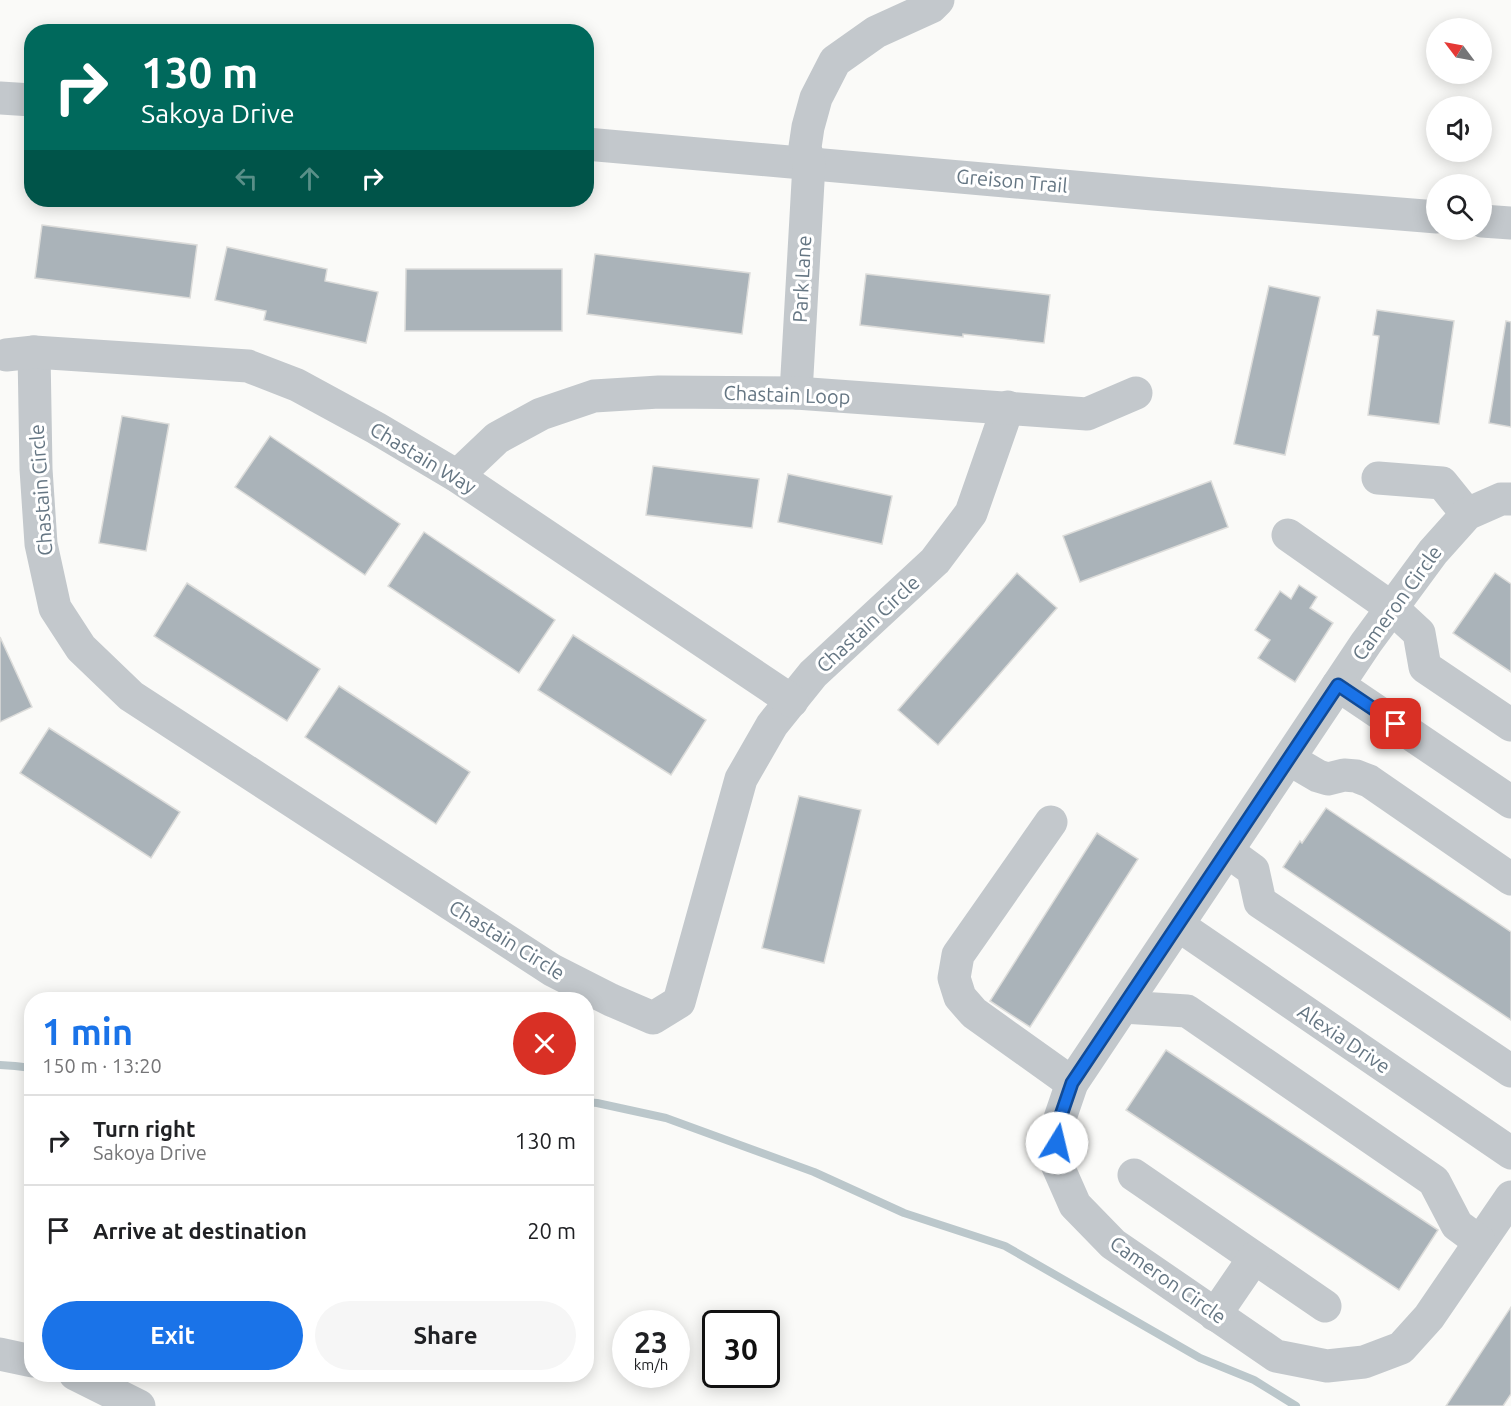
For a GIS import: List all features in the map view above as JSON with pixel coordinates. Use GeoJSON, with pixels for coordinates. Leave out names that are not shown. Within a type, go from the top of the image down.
{"type":"FeatureCollection","features":[{"type":"Feature","properties":{"kind":"street","name":"Park Lane"},"geometry":{"type":"LineString","coordinates":[[796,393],[809,164],[805,147],[816,98],[835,61],[876,32],[931,7],[938,0]]}},
{"type":"Feature","properties":{"kind":"street"},"geometry":{"type":"LineString","coordinates":[[0,98],[24,100]]}},
{"type":"Feature","properties":{"kind":"street","name":"Greison Trail"},"geometry":{"type":"LineString","coordinates":[[594,145],[1426,216]]}},
{"type":"Feature","properties":{"kind":"street"},"geometry":{"type":"LineString","coordinates":[[1492,222],[1511,223]]}},
{"type":"Feature","properties":{"kind":"street","name":"Chastain Way"},"geometry":{"type":"LineString","coordinates":[[20,354],[248,366],[297,385],[457,476],[792,701]]}},
{"type":"Feature","properties":{"kind":"street","name":"Chastain Circle"},"geometry":{"type":"LineString","coordinates":[[20,354],[36,469],[41,544],[55,608],[81,648],[131,696],[552,970],[653,1018],[679,1002],[741,779],[772,725],[813,674],[935,561],[971,513],[1008,407]]}},
{"type":"Feature","properties":{"kind":"street","name":"Chastain Loop"},"geometry":{"type":"LineString","coordinates":[[457,476],[497,438],[541,414],[594,396],[659,392],[796,393],[1087,414],[1136,393]]}},
{"type":"Feature","properties":{"kind":"street"},"geometry":{"type":"LineString","coordinates":[[1378,478],[1442,483],[1467,514]]}},
{"type":"Feature","properties":{"kind":"street","name":"Cameron Circle"},"geometry":{"type":"LineString","coordinates":[[1511,499],[1501,499],[1467,514],[1433,552],[1338,685],[1072,1083],[1058,1124],[1056,1162],[1075,1205],[1113,1244],[1276,1356],[1327,1366],[1364,1362],[1401,1348],[1429,1317],[1511,1197]]}},
{"type":"Feature","properties":{"kind":"street"},"geometry":{"type":"LineString","coordinates":[[1288,535],[1392,608],[1419,633],[1425,667],[1511,725]]}},
{"type":"Feature","properties":{"kind":"street"},"geometry":{"type":"LineString","coordinates":[[1338,685],[1511,802]]}},
{"type":"Feature","properties":{"kind":"street"},"geometry":{"type":"LineString","coordinates":[[1289,759],[1318,776],[1328,779],[1356,776],[1369,781],[1511,879]]}},
{"type":"Feature","properties":{"kind":"street"},"geometry":{"type":"LineString","coordinates":[[1051,822],[958,955],[954,978],[960,997],[974,1013],[1072,1083]]}},
{"type":"Feature","properties":{"kind":"street"},"geometry":{"type":"LineString","coordinates":[[1227,851],[1253,870],[1260,902],[1511,1071]]}},
{"type":"Feature","properties":{"kind":"street","name":"Alexia Drive"},"geometry":{"type":"LineString","coordinates":[[1178,925],[1511,1153]]}},
{"type":"Feature","properties":{"kind":"street"},"geometry":{"type":"LineString","coordinates":[[1123,1007],[1187,1011],[1434,1181],[1457,1225],[1480,1242]]}},
{"type":"Feature","properties":{"kind":"street"},"geometry":{"type":"LineString","coordinates":[[1134,1175],[1325,1306]]}},
{"type":"Feature","properties":{"kind":"street"},"geometry":{"type":"LineString","coordinates":[[1215,1315],[1254,1258]]}},
{"type":"Feature","properties":{"kind":"street"},"geometry":{"type":"LineString","coordinates":[[0,1354],[24,1358]]}},
{"type":"Feature","properties":{"kind":"street"},"geometry":{"type":"LineString","coordinates":[[91,1382],[139,1406]]}},
{"type":"Feature","properties":{"kind":"building"},"geometry":{"type":"Polygon","coordinates":[[[42,225],[197,245],[190,298],[35,278],[42,225]]]}},
{"type":"Feature","properties":{"kind":"building"},"geometry":{"type":"Polygon","coordinates":[[[227,247],[327,269],[325,281],[378,292],[366,343],[264,320],[266,311],[215,300],[227,247]]]}},
{"type":"Feature","properties":{"kind":"building"},"geometry":{"type":"Polygon","coordinates":[[[595,254],[750,273],[742,334],[587,314],[595,254]]]}},
{"type":"Feature","properties":{"kind":"building"},"geometry":{"type":"Polygon","coordinates":[[[406,269],[562,269],[562,331],[405,331],[406,269]]]}},
{"type":"Feature","properties":{"kind":"building"},"geometry":{"type":"Polygon","coordinates":[[[866,274],[1050,295],[1044,343],[963,334],[963,337],[860,325],[866,274]]]}},
{"type":"Feature","properties":{"kind":"building"},"geometry":{"type":"Polygon","coordinates":[[[1269,286],[1320,297],[1285,455],[1234,444],[1269,286]]]}},
{"type":"Feature","properties":{"kind":"building"},"geometry":{"type":"Polygon","coordinates":[[[1377,310],[1454,321],[1439,424],[1368,415],[1379,336],[1373,335],[1377,310]]]}},
{"type":"Feature","properties":{"kind":"building"},"geometry":{"type":"Polygon","coordinates":[[[1506,321],[1511,322],[1511,427],[1489,423],[1506,321]]]}},
{"type":"Feature","properties":{"kind":"building"},"geometry":{"type":"Polygon","coordinates":[[[122,416],[169,424],[146,551],[99,543],[122,416]]]}},
{"type":"Feature","properties":{"kind":"building"},"geometry":{"type":"Polygon","coordinates":[[[270,436],[400,524],[365,575],[235,487],[270,436]]]}},
{"type":"Feature","properties":{"kind":"building"},"geometry":{"type":"Polygon","coordinates":[[[653,466],[759,479],[752,528],[646,515],[653,466]]]}},
{"type":"Feature","properties":{"kind":"building"},"geometry":{"type":"Polygon","coordinates":[[[788,474],[892,496],[882,544],[778,522],[788,474]]]}},
{"type":"Feature","properties":{"kind":"building"},"geometry":{"type":"Polygon","coordinates":[[[1211,481],[1228,527],[1080,582],[1063,536],[1211,481]]]}},
{"type":"Feature","properties":{"kind":"building"},"geometry":{"type":"Polygon","coordinates":[[[424,532],[555,620],[519,673],[388,586],[424,532]]]}},
{"type":"Feature","properties":{"kind":"building"},"geometry":{"type":"Polygon","coordinates":[[[1017,573],[1057,608],[938,745],[898,710],[1017,573]]]}},
{"type":"Feature","properties":{"kind":"building"},"geometry":{"type":"Polygon","coordinates":[[[1495,573],[1511,584],[1511,672],[1453,633],[1495,573]]]}},
{"type":"Feature","properties":{"kind":"building"},"geometry":{"type":"Polygon","coordinates":[[[187,583],[320,669],[287,721],[154,636],[187,583]]]}},
{"type":"Feature","properties":{"kind":"building"},"geometry":{"type":"Polygon","coordinates":[[[1299,585],[1317,597],[1310,608],[1333,623],[1295,682],[1258,658],[1270,640],[1255,630],[1280,591],[1291,599],[1299,585]]]}},
{"type":"Feature","properties":{"kind":"building"},"geometry":{"type":"Polygon","coordinates":[[[573,635],[706,720],[671,775],[538,690],[573,635]]]}},
{"type":"Feature","properties":{"kind":"building"},"geometry":{"type":"Polygon","coordinates":[[[0,637],[32,707],[0,722],[0,637]]]}},
{"type":"Feature","properties":{"kind":"building"},"geometry":{"type":"Polygon","coordinates":[[[339,686],[470,772],[436,824],[305,737],[339,686]]]}},
{"type":"Feature","properties":{"kind":"building"},"geometry":{"type":"Polygon","coordinates":[[[49,728],[180,812],[151,858],[20,773],[49,728]]]}},
{"type":"Feature","properties":{"kind":"building"},"geometry":{"type":"Polygon","coordinates":[[[799,796],[861,810],[824,963],[762,948],[799,796]]]}},
{"type":"Feature","properties":{"kind":"building"},"geometry":{"type":"Polygon","coordinates":[[[1326,808],[1511,932],[1511,1020],[1283,867],[1326,808]]]}},
{"type":"Feature","properties":{"kind":"building"},"geometry":{"type":"Polygon","coordinates":[[[1097,833],[1138,859],[1030,1027],[990,1001],[1097,833]]]}},
{"type":"Feature","properties":{"kind":"building"},"geometry":{"type":"Polygon","coordinates":[[[1166,1050],[1438,1230],[1399,1290],[1126,1110],[1166,1050]]]}},
{"type":"Feature","properties":{"kind":"building"},"geometry":{"type":"Polygon","coordinates":[[[1511,1307],[1511,1394],[1503,1406],[1446,1406],[1511,1307]]]}},
{"type":"Feature","properties":{"kind":"waterway"},"geometry":{"type":"LineString","coordinates":[[0,1065],[24,1067]]}},
{"type":"Feature","properties":{"kind":"waterway"},"geometry":{"type":"LineString","coordinates":[[594,1103],[666,1118],[814,1172],[904,1213],[1005,1246],[1200,1358],[1254,1380],[1296,1406]]}},
{"type":"Feature","properties":{"kind":"route"},"geometry":{"type":"LineString","coordinates":[[1057,1143],[1058,1124],[1072,1083],[1338,685],[1396,724]]}}]}
